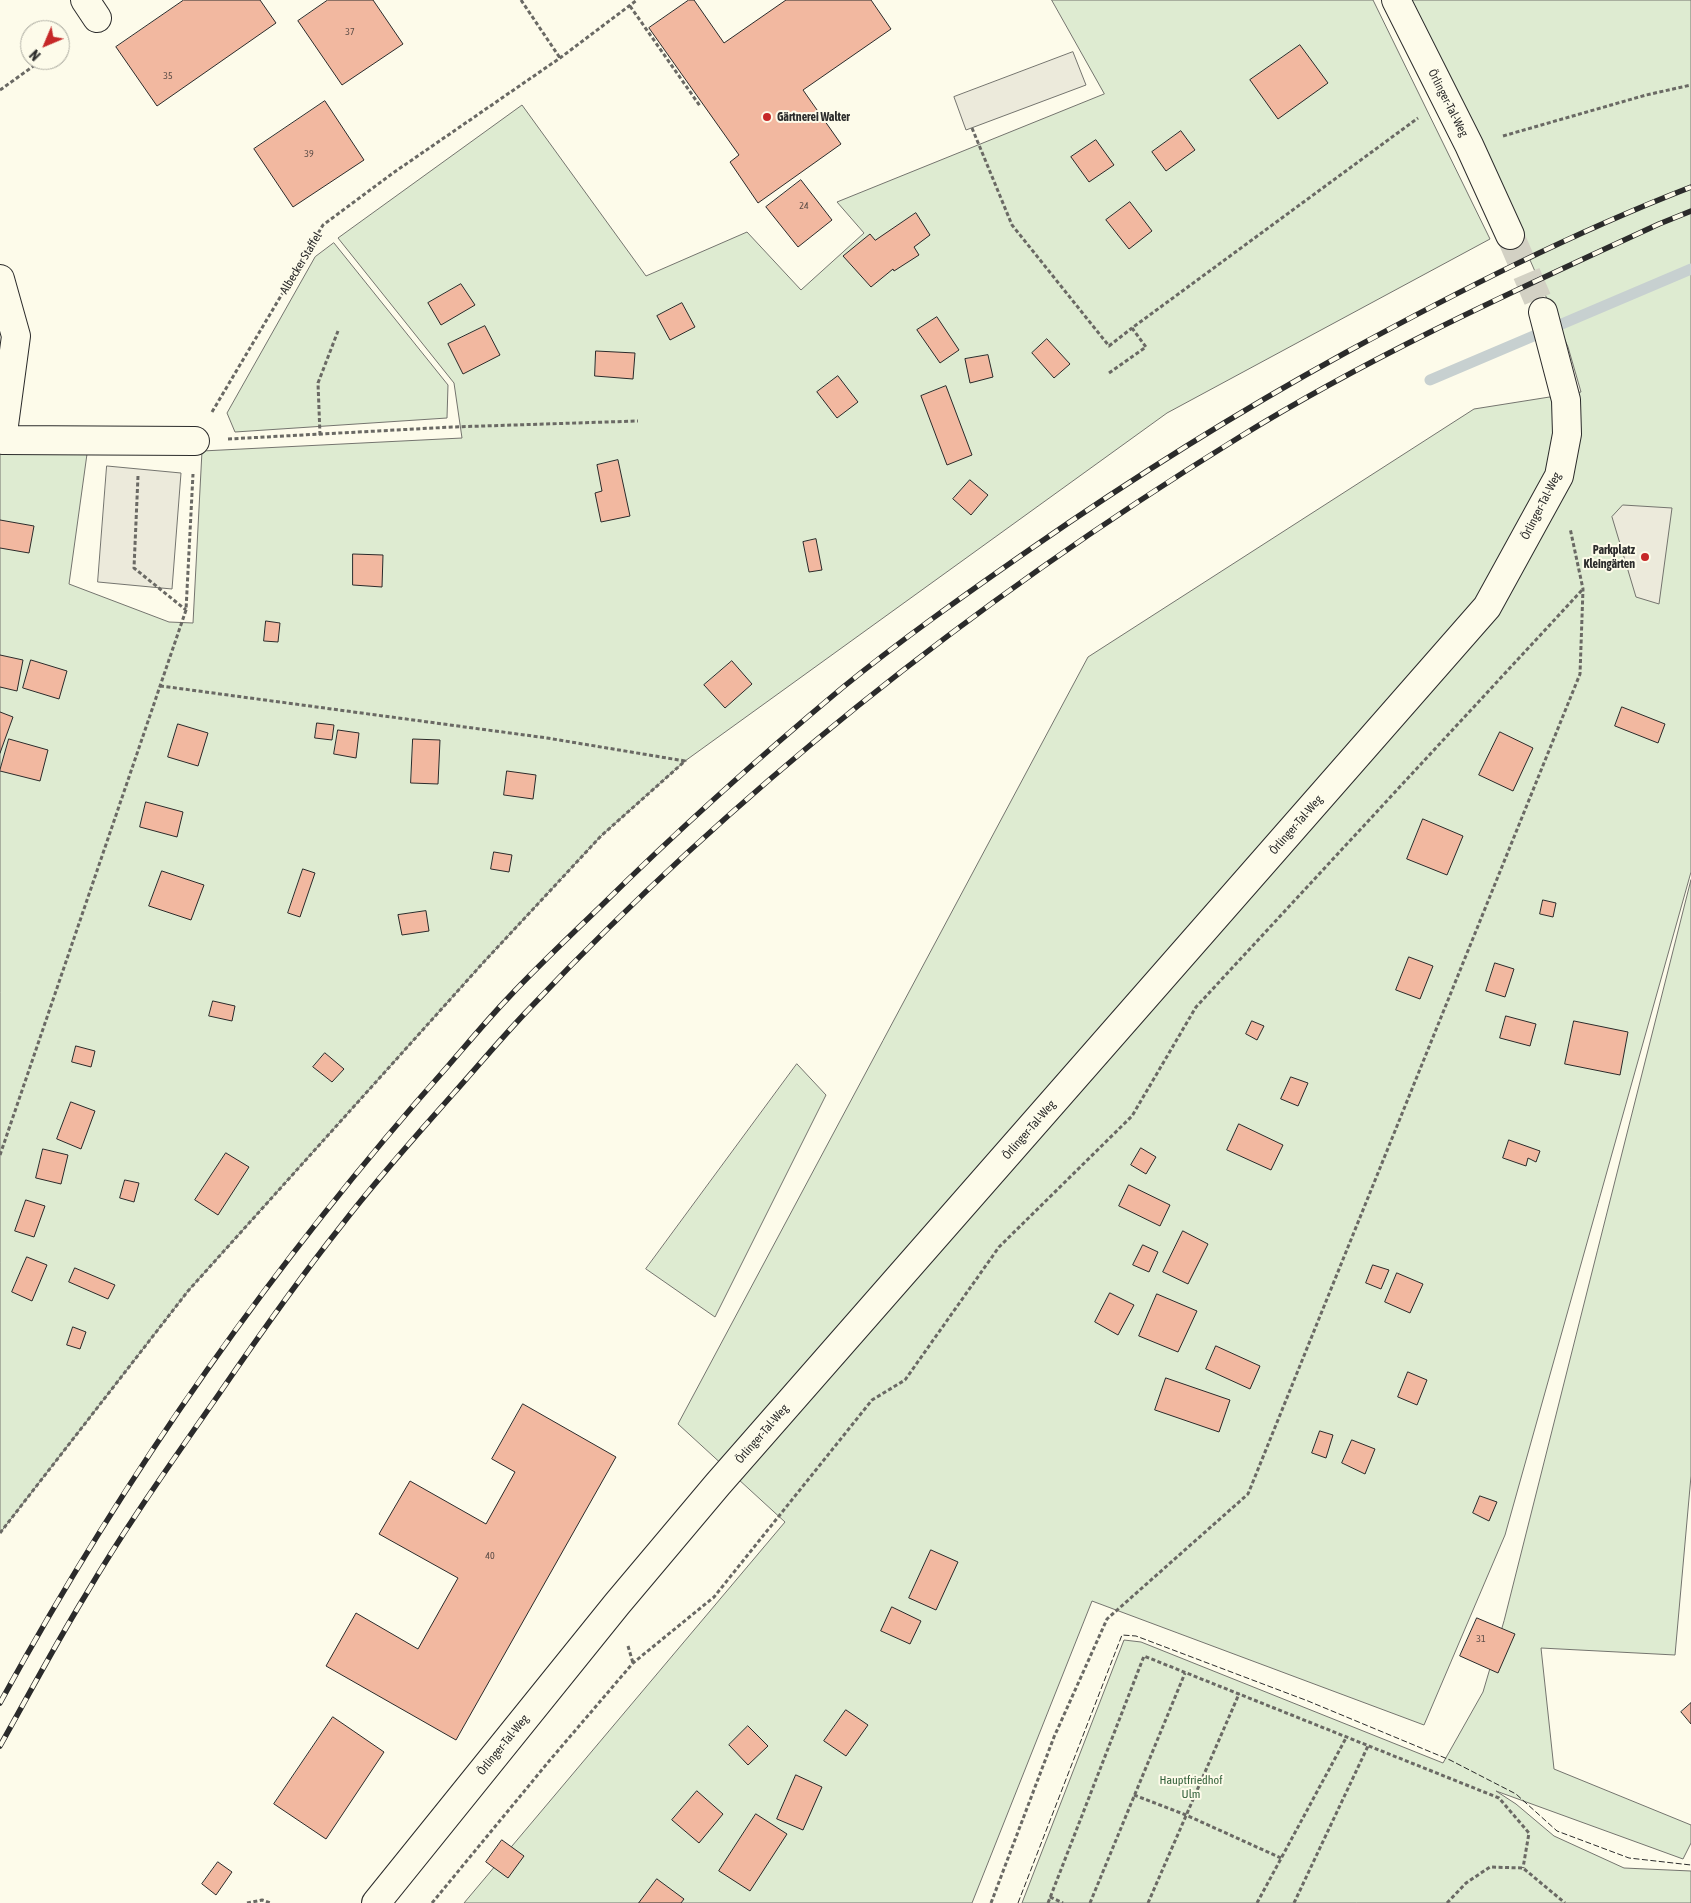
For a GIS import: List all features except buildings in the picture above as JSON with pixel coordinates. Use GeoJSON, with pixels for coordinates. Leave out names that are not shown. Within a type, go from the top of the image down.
{"type":"FeatureCollection","features":[{"type":"Feature","properties":{"kind":"street","name":"Örlinger-Tal-Weg"},"geometry":{"type":"LineString","coordinates":[[1396,0],[1469,145],[1510,236]]}},
{"type":"Feature","properties":{"kind":"street"},"geometry":{"type":"LineString","coordinates":[[0,279],[16,336],[2,440],[195,441]]}},
{"type":"Feature","properties":{"kind":"street","name":"Örlinger-Tal-Weg"},"geometry":{"type":"LineString","coordinates":[[376,1903],[617,1604],[718,1484],[1487,607],[1559,476],[1567,434],[1566,400],[1553,344],[1543,312]]}},
{"type":"Feature","properties":{"kind":"path"},"geometry":{"type":"LineString","coordinates":[[520,0],[560,58]]}},
{"type":"Feature","properties":{"kind":"path","name":"Albecker Staffel"},"geometry":{"type":"LineString","coordinates":[[195,441],[323,225],[560,58],[637,0]]}},
{"type":"Feature","properties":{"kind":"path"},"geometry":{"type":"LineString","coordinates":[[630,6],[700,106]]}},
{"type":"Feature","properties":{"kind":"path"},"geometry":{"type":"LineString","coordinates":[[0,90],[28,70]]}},
{"type":"Feature","properties":{"kind":"path"},"geometry":{"type":"LineString","coordinates":[[1499,137],[1646,95],[1691,85]]}},
{"type":"Feature","properties":{"kind":"path"},"geometry":{"type":"LineString","coordinates":[[972,128],[1012,225],[1109,346],[1445,98]]}},
{"type":"Feature","properties":{"kind":"path"},"geometry":{"type":"LineString","coordinates":[[1109,373],[1146,347],[1132,328]]}},
{"type":"Feature","properties":{"kind":"path"},"geometry":{"type":"LineString","coordinates":[[320,435],[318,383],[338,331]]}},
{"type":"Feature","properties":{"kind":"path"},"geometry":{"type":"LineString","coordinates":[[0,1155],[186,610],[195,441],[638,421]]}},
{"type":"Feature","properties":{"kind":"path"},"geometry":{"type":"LineString","coordinates":[[140,440],[134,568],[186,610]]}},
{"type":"Feature","properties":{"kind":"path"},"geometry":{"type":"LineString","coordinates":[[991,1903],[1054,1736],[1107,1619],[1248,1494],[1580,674],[1583,589],[1559,476]]}},
{"type":"Feature","properties":{"kind":"path"},"geometry":{"type":"LineString","coordinates":[[432,1903],[633,1663],[714,1597],[872,1400],[905,1380],[999,1247],[1132,1116],[1196,1006],[1583,589]]}},
{"type":"Feature","properties":{"kind":"path"},"geometry":{"type":"LineString","coordinates":[[0,1533],[188,1290],[482,964],[601,836],[685,761],[547,738],[161,686]]}},
{"type":"Feature","properties":{"kind":"path"},"geometry":{"type":"LineString","coordinates":[[1048,1903],[1144,1656],[1499,1798],[1529,1833],[1523,1868]]}},
{"type":"Feature","properties":{"kind":"path"},"geometry":{"type":"LineString","coordinates":[[1090,1903],[1185,1673]]}},
{"type":"Feature","properties":{"kind":"path"},"geometry":{"type":"LineString","coordinates":[[1148,1903],[1239,1694]]}},
{"type":"Feature","properties":{"kind":"path"},"geometry":{"type":"LineString","coordinates":[[1257,1903],[1346,1738]]}},
{"type":"Feature","properties":{"kind":"path"},"geometry":{"type":"LineString","coordinates":[[1294,1903],[1368,1746]]}},
{"type":"Feature","properties":{"kind":"path"},"geometry":{"type":"LineString","coordinates":[[1134,1795],[1186,1815],[1281,1858]]}},
{"type":"Feature","properties":{"kind":"path"},"geometry":{"type":"LineString","coordinates":[[1448,1903],[1466,1884],[1490,1867],[1523,1868],[1565,1903]]}},
{"type":"Feature","properties":{"kind":"path"},"geometry":{"type":"LineString","coordinates":[[1050,1897],[1063,1903]]}},
{"type":"Feature","properties":{"kind":"path"},"geometry":{"type":"LineString","coordinates":[[246,1903],[262,1900],[270,1903]]}},
{"type":"Feature","properties":{"kind":"green space"},"geometry":{"type":"Polygon","coordinates":[[[1052,0],[1373,0],[1490,239],[1167,413],[685,761],[601,836],[482,964],[188,1291],[0,1533],[0,452],[87,454],[69,584],[169,622],[193,623],[202,451],[462,438],[454,383],[338,238],[522,105],[646,276],[747,232],[801,290],[864,233],[837,202],[1104,94],[1052,0]]]}},
{"type":"Feature","properties":{"kind":"green space"},"geometry":{"type":"Polygon","coordinates":[[[1406,0],[1691,0],[1691,872],[1505,1535],[1424,1725],[1092,1601],[972,1903],[464,1903],[785,1522],[678,1424],[1088,657],[1474,409],[1581,392],[1568,347],[1513,221],[1406,0]]]}},
{"type":"Feature","properties":{"kind":"green space"},"geometry":{"type":"Polygon","coordinates":[[[334,243],[448,385],[447,418],[235,432],[227,413],[315,257],[334,243]]]}},
{"type":"Feature","properties":{"kind":"green space","name":"Hauptfriedhof Ulm"},"geometry":{"type":"Polygon","coordinates":[[[1691,880],[1691,1476],[1675,1655],[1541,1648],[1554,1769],[1691,1825],[1691,1843],[1683,1859],[1496,1791],[1516,1804],[1554,1836],[1624,1868],[1691,1871],[1691,1903],[1022,1903],[1124,1640],[1141,1642],[1443,1763],[1483,1692],[1504,1621],[1691,880]]]}},
{"type":"Feature","properties":{"kind":"green space"},"geometry":{"type":"Polygon","coordinates":[[[797,1064],[826,1095],[715,1317],[646,1269],[797,1064]]]}},
{"type":"Feature","properties":{"kind":"shaded area"},"geometry":{"type":"Polygon","coordinates":[[[1073,52],[1086,85],[966,130],[954,97],[1073,52]]]}},
{"type":"Feature","properties":{"kind":"shaded area"},"geometry":{"type":"Polygon","coordinates":[[[107,466],[181,473],[172,589],[98,582],[107,466]]]}},
{"type":"Feature","properties":{"kind":"shaded area","name":"Parkplatz Kleingärten"},"geometry":{"type":"Polygon","coordinates":[[[1623,505],[1672,508],[1659,604],[1636,597],[1612,517],[1623,505]]]}},
{"type":"Feature","properties":{"kind":"waterway"},"geometry":{"type":"LineString","coordinates":[[1430,380],[1691,269]]}},
{"type":"Feature","properties":{"kind":"tunnel"},"geometry":{"type":"LineString","coordinates":[[1510,235],[1543,312]]}},
{"type":"Feature","properties":{"kind":"railway"},"geometry":{"type":"LineString","coordinates":[[0,1703],[48,1617],[151,1452],[263,1293],[322,1216],[384,1140],[509,997],[629,878],[719,795],[842,688],[911,634],[1067,524],[1184,447],[1304,376],[1472,286],[1602,224],[1691,187]]}},
{"type":"Feature","properties":{"kind":"railway"},"geometry":{"type":"LineString","coordinates":[[0,1746],[74,1614],[133,1519],[263,1330],[325,1246],[396,1159],[520,1019],[610,927],[692,848],[865,700],[955,630],[1048,563],[1142,499],[1238,438],[1392,351],[1552,274],[1691,211]]}},
{"type":"Feature","properties":{"kind":"fence"},"geometry":{"type":"LineString","coordinates":[[1018,1903],[1122,1635],[1136,1636],[1308,1701],[1450,1760],[1516,1794],[1557,1831],[1629,1858],[1691,1865]]}},
{"type":"Feature","properties":{"kind":"place","name":"Gärtnerei Walter"},"geometry":{"type":"Point","coordinates":[767,117]}},
{"type":"Feature","properties":{"kind":"place","name":"Parkplatz Kleingärten"},"geometry":{"type":"Point","coordinates":[1645,557]}}]}
